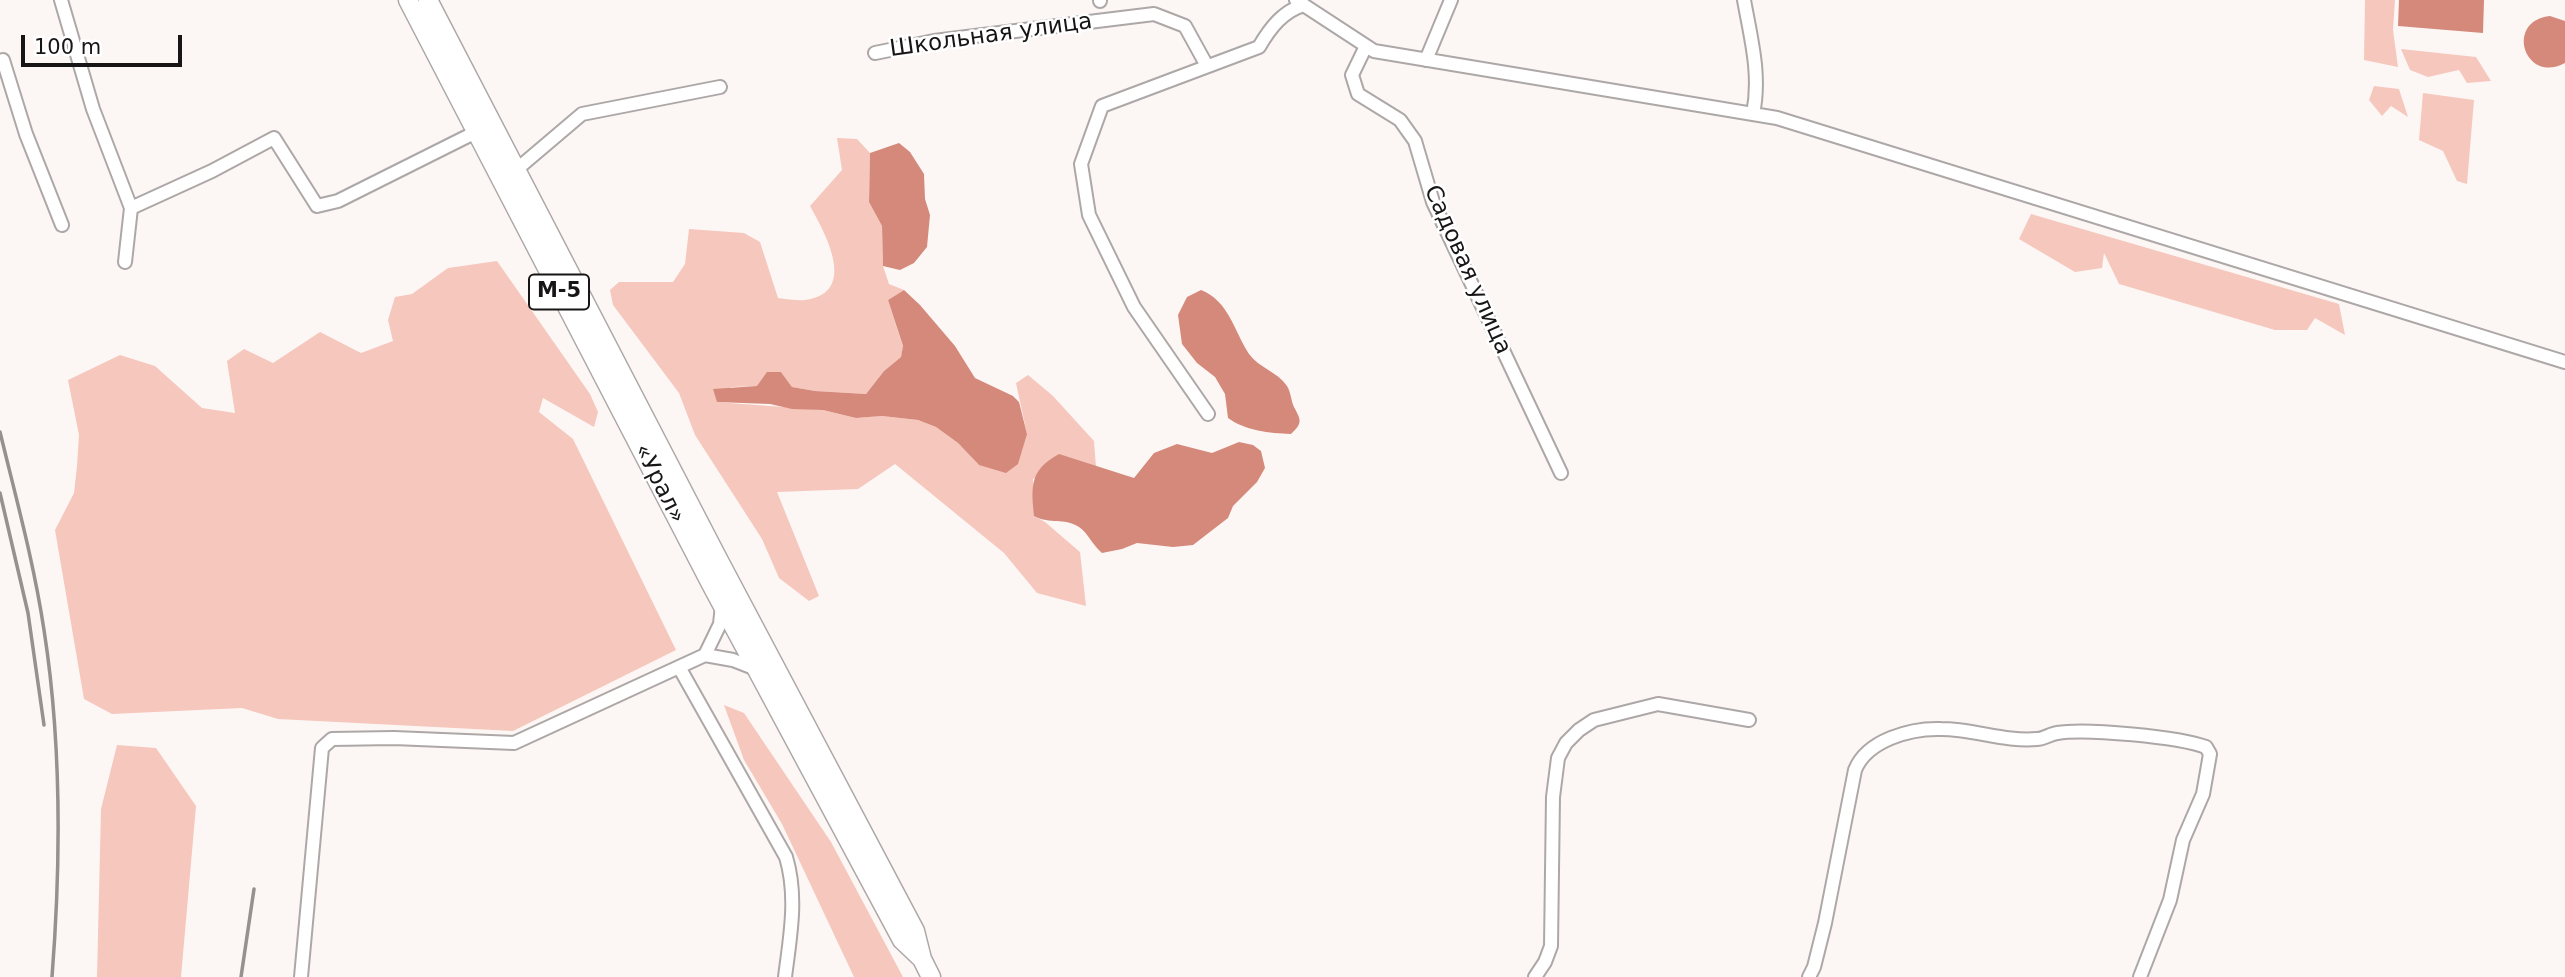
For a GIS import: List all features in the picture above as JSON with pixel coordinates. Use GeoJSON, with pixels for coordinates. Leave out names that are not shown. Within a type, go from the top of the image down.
{"type":"FeatureCollection","features":[{"type":"Feature","properties":{"kind":"highway","name":"«Урал»"},"geometry":{"type":"LineString","coordinates":[[408,0],[756,669],[902,940],[922,959]]}},
{"type":"Feature","properties":{"kind":"highway","name":"«Урал»"},"geometry":{"type":"LineString","coordinates":[[428,0],[718,559],[910,921],[922,959],[931,977]]}},
{"type":"Feature","properties":{"kind":"street"},"geometry":{"type":"LineString","coordinates":[[61,0],[93,109],[131,208],[125,262]]}},
{"type":"Feature","properties":{"kind":"street"},"geometry":{"type":"LineString","coordinates":[[1426,60],[1451,0]]}},
{"type":"Feature","properties":{"kind":"street"},"geometry":{"type":"LineString","coordinates":[[1744,0],[1757,68],[1758,93],[1753,114]]}},
{"type":"Feature","properties":{"kind":"street"},"geometry":{"type":"LineString","coordinates":[[1208,414],[1135,307],[1089,215],[1081,164],[1102,106],[1259,47],[1271,26],[1300,3],[1374,51],[1777,118],[2565,362]]}},
{"type":"Feature","properties":{"kind":"street","name":"Школьная улица"},"geometry":{"type":"LineString","coordinates":[[874,54],[934,41],[1154,14],[1185,26],[1207,66]]}},
{"type":"Feature","properties":{"kind":"street","name":"Садовая улица"},"geometry":{"type":"LineString","coordinates":[[1366,46],[1352,75],[1358,94],[1400,120],[1415,141],[1433,202],[1561,473]]}},
{"type":"Feature","properties":{"kind":"street"},"geometry":{"type":"LineString","coordinates":[[0,61],[3,60],[26,134],[62,225]]}},
{"type":"Feature","properties":{"kind":"street"},"geometry":{"type":"LineString","coordinates":[[516,170],[582,114],[720,87]]}},
{"type":"Feature","properties":{"kind":"street"},"geometry":{"type":"LineString","coordinates":[[131,208],[212,171],[274,138],[317,206],[338,201],[476,132]]}},
{"type":"Feature","properties":{"kind":"street"},"geometry":{"type":"LineString","coordinates":[[705,655],[720,624],[722,605]]}},
{"type":"Feature","properties":{"kind":"street"},"geometry":{"type":"LineString","coordinates":[[300,977],[322,748],[332,739],[394,738],[514,743],[705,655],[733,660],[756,669]]}},
{"type":"Feature","properties":{"kind":"street"},"geometry":{"type":"LineString","coordinates":[[678,667],[786,857],[793,889],[785,977]]}},
{"type":"Feature","properties":{"kind":"street"},"geometry":{"type":"LineString","coordinates":[[1535,977],[1551,946],[1553,797],[1558,758],[1566,743],[1594,720],[1658,705],[1749,720]]}},
{"type":"Feature","properties":{"kind":"street"},"geometry":{"type":"LineString","coordinates":[[1809,977],[1825,923],[1855,770],[1860,758],[1868,750],[1895,735],[1940,728],[2008,739],[2040,739],[2055,733],[2088,731],[2186,742],[2206,747],[2210,754],[2203,794],[2183,840],[2170,900],[2140,977]]}},
{"type":"Feature","properties":{"kind":"shaded area"},"geometry":{"type":"Polygon","coordinates":[[[2365,0],[2395,0],[2393,30],[2398,67],[2364,60],[2365,0]]]}},
{"type":"Feature","properties":{"kind":"shaded area"},"geometry":{"type":"Polygon","coordinates":[[[2399,0],[2484,0],[2483,33],[2398,26],[2399,0]]]}},
{"type":"Feature","properties":{"kind":"shaded area"},"geometry":{"type":"Polygon","coordinates":[[[2550,16],[2565,21],[2565,63],[2551,68],[2539,66],[2531,59],[2525,50],[2524,39],[2527,29],[2536,20],[2550,16]]]}},
{"type":"Feature","properties":{"kind":"shaded area"},"geometry":{"type":"Polygon","coordinates":[[[2401,49],[2476,57],[2491,81],[2467,83],[2459,70],[2428,77],[2410,70],[2401,49]]]}},
{"type":"Feature","properties":{"kind":"shaded area"},"geometry":{"type":"Polygon","coordinates":[[[2374,86],[2399,89],[2408,117],[2391,106],[2382,116],[2369,100],[2374,86]]]}},
{"type":"Feature","properties":{"kind":"shaded area"},"geometry":{"type":"Polygon","coordinates":[[[2423,93],[2474,100],[2467,184],[2457,181],[2443,151],[2419,140],[2423,93]]]}},
{"type":"Feature","properties":{"kind":"shaded area"},"geometry":{"type":"Polygon","coordinates":[[[837,138],[857,139],[870,153],[869,202],[882,226],[883,266],[889,284],[904,290],[888,300],[903,347],[901,357],[884,371],[866,394],[792,387],[781,372],[758,386],[731,387],[717,402],[823,410],[856,418],[882,416],[918,420],[936,427],[958,443],[979,465],[1027,434],[1016,383],[1028,375],[1053,396],[1094,441],[1096,467],[1080,462],[1033,479],[1034,516],[1080,552],[1086,606],[1037,593],[1004,553],[895,464],[858,489],[777,492],[819,596],[809,601],[779,578],[762,539],[695,435],[679,393],[613,305],[610,290],[619,282],[673,282],[685,264],[689,229],[744,233],[760,242],[778,298],[805,300],[821,295],[831,286],[833,260],[823,231],[810,206],[842,170],[837,138]]]}},
{"type":"Feature","properties":{"kind":"shaded area"},"geometry":{"type":"Polygon","coordinates":[[[899,143],[910,152],[924,174],[925,199],[930,215],[927,247],[914,263],[900,270],[883,266],[882,226],[869,202],[870,153],[899,143]]]}},
{"type":"Feature","properties":{"kind":"shaded area"},"geometry":{"type":"Polygon","coordinates":[[[2031,214],[2339,304],[2345,335],[2315,318],[2307,330],[2275,330],[2119,284],[2104,253],[2102,268],[2075,272],[2019,239],[2031,214]]]}},
{"type":"Feature","properties":{"kind":"shaded area"},"geometry":{"type":"Polygon","coordinates":[[[497,261],[590,394],[598,412],[594,427],[543,398],[539,412],[573,439],[676,650],[513,731],[278,719],[242,708],[112,714],[84,699],[55,530],[74,493],[77,466],[79,435],[68,380],[120,355],[155,366],[202,408],[235,413],[227,361],[244,349],[273,363],[320,332],[361,353],[393,341],[388,320],[395,297],[412,294],[448,268],[497,261]]]}},
{"type":"Feature","properties":{"kind":"shaded area"},"geometry":{"type":"Polygon","coordinates":[[[904,290],[955,346],[975,378],[1013,396],[1019,402],[1027,434],[1018,464],[1006,473],[979,465],[958,443],[936,427],[918,420],[882,416],[856,418],[823,410],[717,402],[713,389],[757,386],[767,372],[781,372],[792,387],[866,394],[884,371],[901,357],[903,346],[888,300],[904,290]]]}},
{"type":"Feature","properties":{"kind":"shaded area"},"geometry":{"type":"Polygon","coordinates":[[[1201,290],[1225,309],[1253,359],[1287,386],[1300,421],[1291,434],[1250,429],[1228,418],[1225,394],[1215,377],[1197,363],[1182,344],[1178,315],[1187,297],[1201,290]]]}},
{"type":"Feature","properties":{"kind":"shaded area"},"geometry":{"type":"Polygon","coordinates":[[[1239,442],[1253,445],[1261,451],[1265,468],[1257,482],[1233,506],[1228,518],[1193,545],[1173,547],[1137,543],[1102,553],[1079,527],[1068,522],[1034,516],[1034,479],[1042,466],[1059,454],[1134,478],[1154,453],[1177,444],[1212,453],[1239,442]]]}},
{"type":"Feature","properties":{"kind":"shaded area"},"geometry":{"type":"Polygon","coordinates":[[[724,705],[744,713],[831,842],[903,977],[854,977],[782,824],[744,760],[724,705]]]}},
{"type":"Feature","properties":{"kind":"shaded area"},"geometry":{"type":"Polygon","coordinates":[[[117,745],[156,748],[196,806],[181,977],[97,977],[101,809],[117,745]]]}},
{"type":"Feature","properties":{"kind":"railway"},"geometry":{"type":"LineString","coordinates":[[0,432],[40,605],[50,673],[58,804],[52,977]]}},
{"type":"Feature","properties":{"kind":"railway"},"geometry":{"type":"LineString","coordinates":[[0,493],[28,613],[44,725]]}},
{"type":"Feature","properties":{"kind":"railway"},"geometry":{"type":"LineString","coordinates":[[241,977],[254,889]]}}]}
